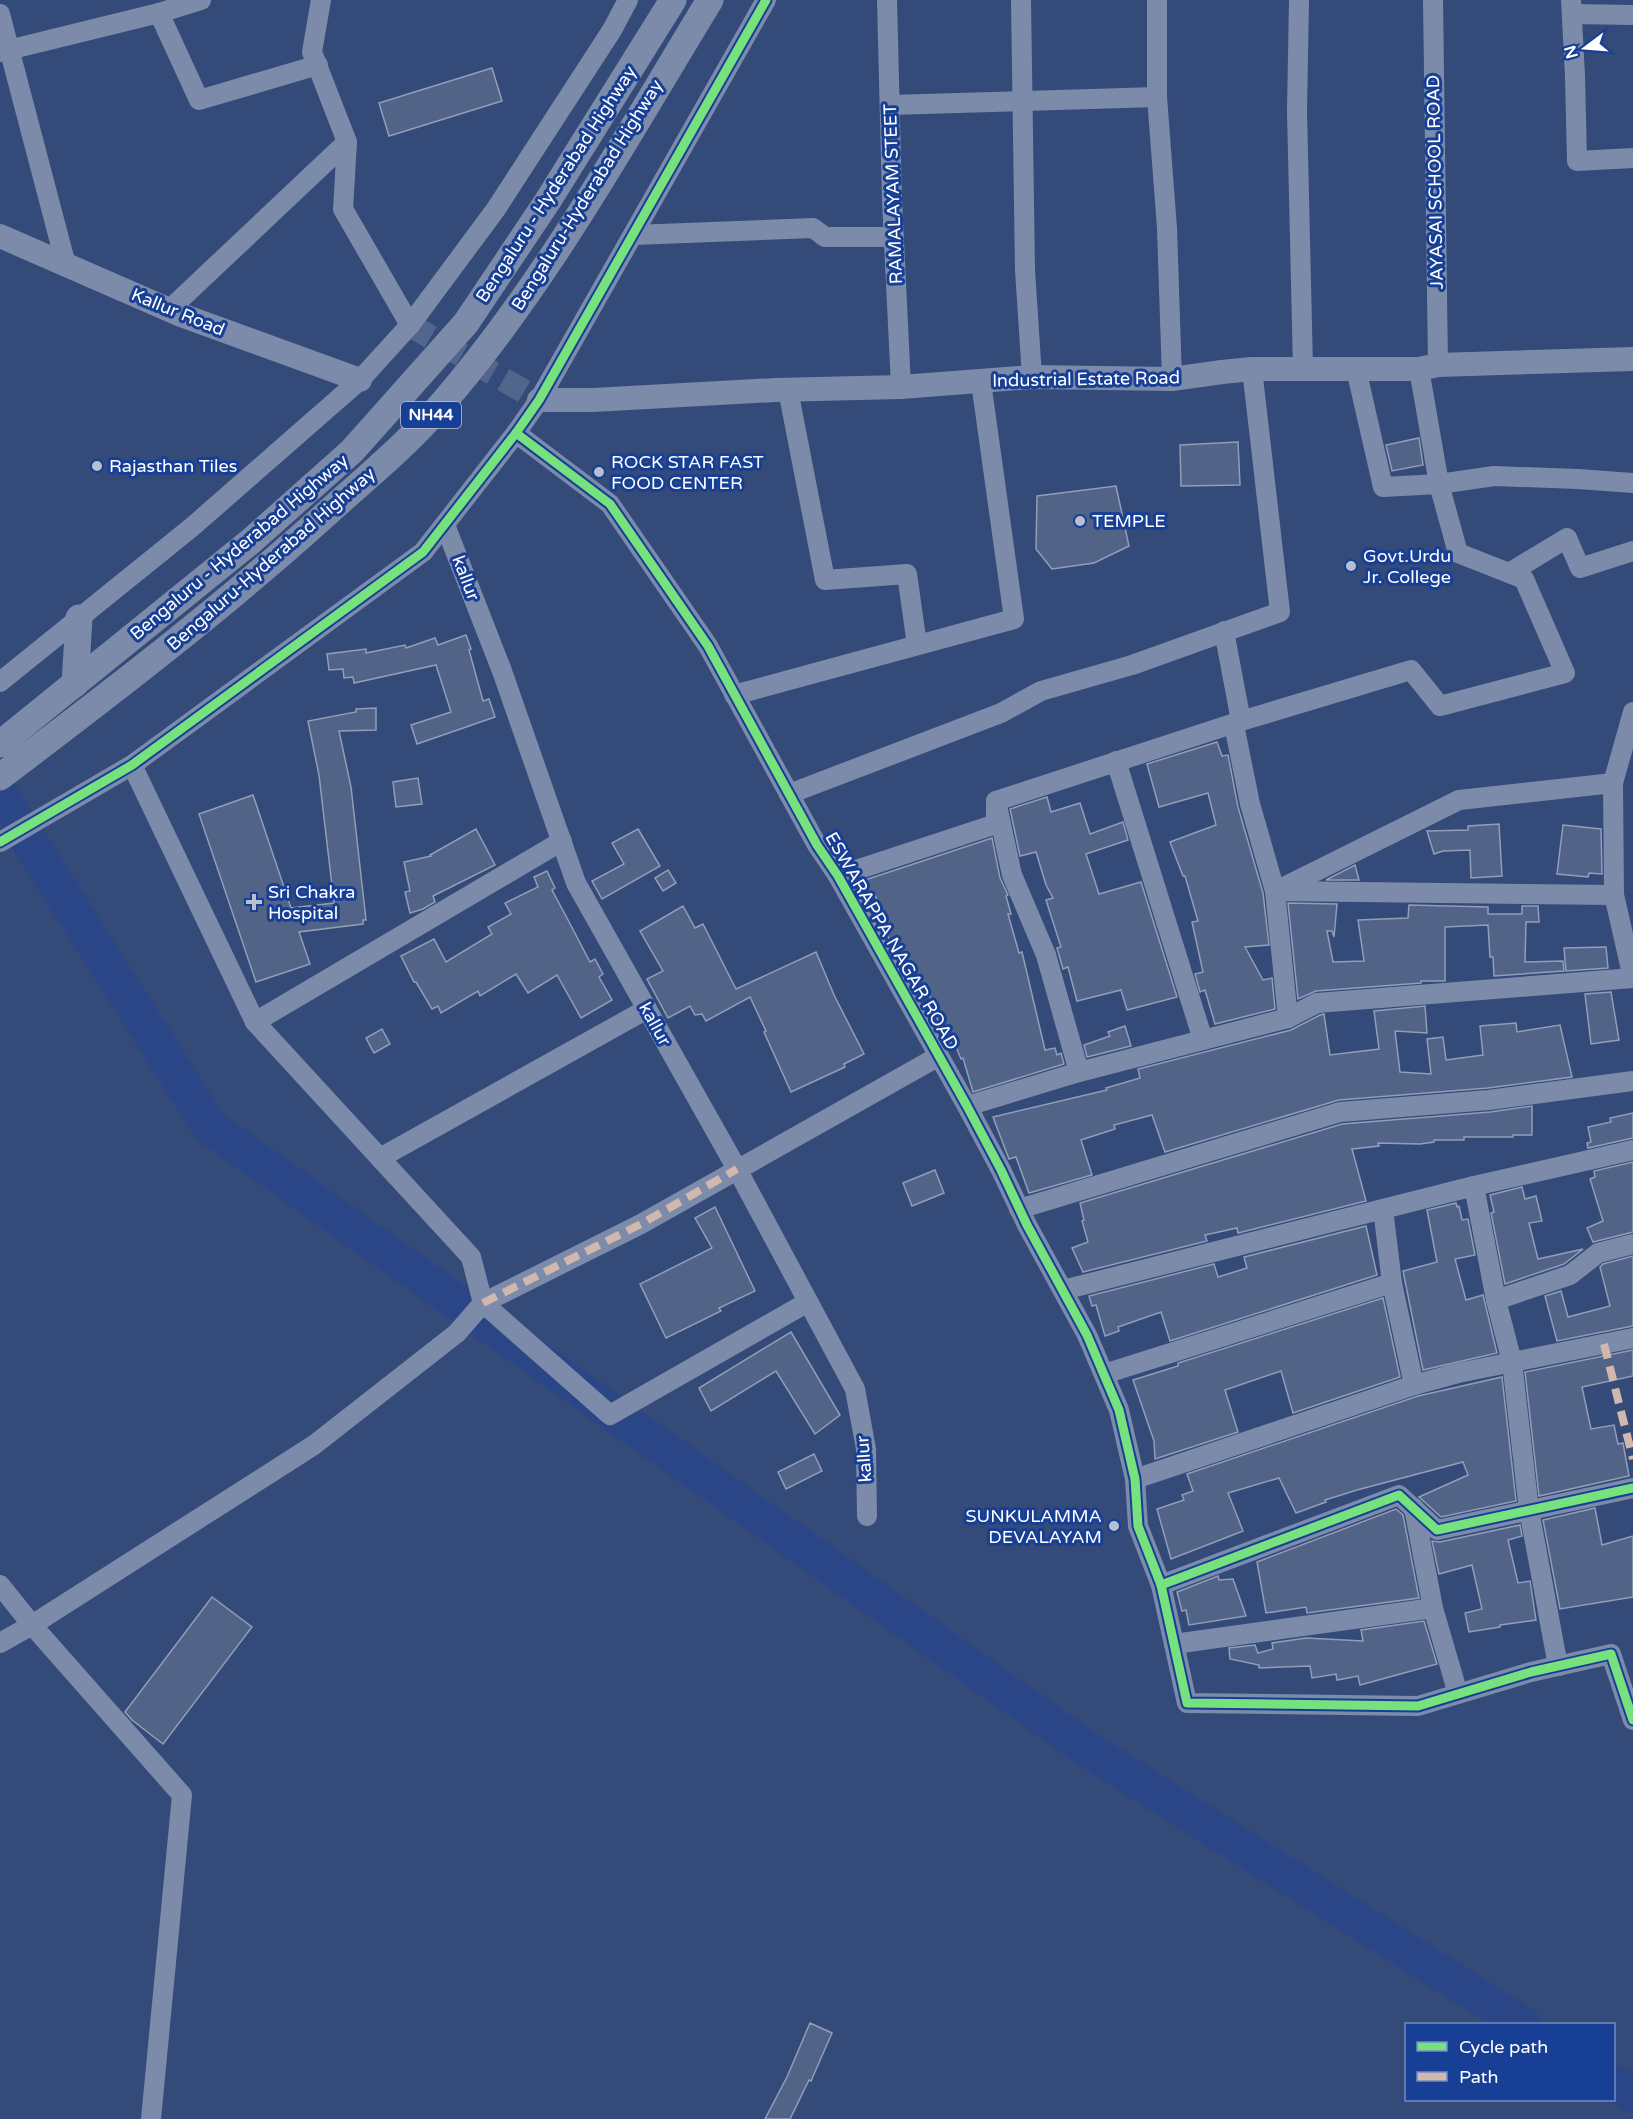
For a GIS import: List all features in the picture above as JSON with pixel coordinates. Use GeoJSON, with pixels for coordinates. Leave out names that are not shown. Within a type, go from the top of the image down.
{"type":"FeatureCollection","features":[{"type":"Feature","properties":{"kind":"highway","name":"Bengaluru - Hyderabad Highway"},"geometry":{"type":"LineString","coordinates":[[0,744],[251,541],[352,451],[466,323],[547,202],[673,0]]}},
{"type":"Feature","properties":{"kind":"highway","name":"Bengaluru-Hyderabad Highway"},"geometry":{"type":"LineString","coordinates":[[0,777],[93,708],[266,569],[380,466],[432,414],[505,326],[578,214],[710,0]]}},
{"type":"Feature","properties":{"kind":"highway"},"geometry":{"type":"LineString","coordinates":[[75,684],[79,618]]}},
{"type":"Feature","properties":{"kind":"main road","name":"Kallur Road"},"geometry":{"type":"LineString","coordinates":[[0,236],[169,310],[360,380]]}},
{"type":"Feature","properties":{"kind":"main road","name":"Industrial Estate Road"},"geometry":{"type":"LineString","coordinates":[[539,400],[593,400],[901,387],[1032,377],[1172,380],[1252,369],[1356,369],[1633,359]]}},
{"type":"Feature","properties":{"kind":"street"},"geometry":{"type":"LineString","coordinates":[[4,51],[159,13],[201,0]]}},
{"type":"Feature","properties":{"kind":"street"},"geometry":{"type":"LineString","coordinates":[[321,0],[312,52],[347,142],[343,209],[410,325]]}},
{"type":"Feature","properties":{"kind":"street"},"geometry":{"type":"LineString","coordinates":[[0,682],[192,527],[360,380],[410,325],[496,208],[612,30],[628,0]]}},
{"type":"Feature","properties":{"kind":"street"},"geometry":{"type":"LineString","coordinates":[[0,842],[132,765],[423,552],[539,400],[766,0]]}},
{"type":"Feature","properties":{"kind":"street","name":"RAMALAYAM STEET"},"geometry":{"type":"LineString","coordinates":[[887,0],[901,387]]}},
{"type":"Feature","properties":{"kind":"street"},"geometry":{"type":"LineString","coordinates":[[1021,0],[1025,270],[1032,377]]}},
{"type":"Feature","properties":{"kind":"street"},"geometry":{"type":"LineString","coordinates":[[1157,0],[1158,97],[1167,228],[1172,380]]}},
{"type":"Feature","properties":{"kind":"street"},"geometry":{"type":"LineString","coordinates":[[1299,0],[1297,111],[1303,368]]}},
{"type":"Feature","properties":{"kind":"street","name":"JAYASAI SCHOOL ROAD"},"geometry":{"type":"LineString","coordinates":[[1433,0],[1429,367],[1439,484],[1458,553],[1509,573]]}},
{"type":"Feature","properties":{"kind":"street"},"geometry":{"type":"LineString","coordinates":[[1633,15],[1571,7],[1577,161],[1633,158]]}},
{"type":"Feature","properties":{"kind":"street"},"geometry":{"type":"LineString","coordinates":[[159,13],[199,100],[318,65]]}},
{"type":"Feature","properties":{"kind":"street"},"geometry":{"type":"LineString","coordinates":[[0,14],[4,51],[66,265]]}},
{"type":"Feature","properties":{"kind":"street"},"geometry":{"type":"LineString","coordinates":[[890,105],[1158,97]]}},
{"type":"Feature","properties":{"kind":"street"},"geometry":{"type":"LineString","coordinates":[[169,310],[347,142]]}},
{"type":"Feature","properties":{"kind":"street"},"geometry":{"type":"LineString","coordinates":[[633,235],[813,228],[825,237],[894,237]]}},
{"type":"Feature","properties":{"kind":"street"},"geometry":{"type":"LineString","coordinates":[[789,794],[1001,713],[1041,691],[1132,665],[1280,612],[1252,369]]}},
{"type":"Feature","properties":{"kind":"street"},"geometry":{"type":"LineString","coordinates":[[1356,369],[1383,487],[1439,484],[1494,476],[1578,478],[1633,483]]}},
{"type":"Feature","properties":{"kind":"street"},"geometry":{"type":"LineString","coordinates":[[734,695],[1014,619],[981,382]]}},
{"type":"Feature","properties":{"kind":"street"},"geometry":{"type":"LineString","coordinates":[[789,390],[825,580],[907,574],[917,645]]}},
{"type":"Feature","properties":{"kind":"street","name":"ESWARAPPA NAGAR ROAD"},"geometry":{"type":"LineString","coordinates":[[516,433],[610,504],[708,646],[817,846],[838,876],[1001,1170],[1019,1209],[1087,1335],[1119,1410],[1135,1479],[1138,1526],[1161,1584],[1187,1703],[1418,1706],[1458,1694]]}},
{"type":"Feature","properties":{"kind":"street","name":"kallur"},"geometry":{"type":"LineString","coordinates":[[445,525],[502,671],[576,883],[736,1169],[855,1389],[866,1449],[867,1516]]}},
{"type":"Feature","properties":{"kind":"street"},"geometry":{"type":"LineString","coordinates":[[1509,573],[1567,538],[1580,568],[1633,551]]}},
{"type":"Feature","properties":{"kind":"street"},"geometry":{"type":"LineString","coordinates":[[996,801],[1116,761],[1411,670],[1440,706],[1564,673],[1524,579],[1509,573]]}},
{"type":"Feature","properties":{"kind":"street"},"geometry":{"type":"LineString","coordinates":[[1224,632],[1250,804],[1275,891],[1288,1018]]}},
{"type":"Feature","properties":{"kind":"street"},"geometry":{"type":"LineString","coordinates":[[967,1106],[1078,1071],[1288,1018],[1317,1003],[1633,978],[1614,895],[1613,783],[1633,712]]}},
{"type":"Feature","properties":{"kind":"street"},"geometry":{"type":"LineString","coordinates":[[1116,761],[1203,1040]]}},
{"type":"Feature","properties":{"kind":"street"},"geometry":{"type":"LineString","coordinates":[[132,765],[255,1022],[471,1257],[483,1303],[610,1415],[808,1302]]}},
{"type":"Feature","properties":{"kind":"street"},"geometry":{"type":"LineString","coordinates":[[1275,891],[1459,800],[1613,783]]}},
{"type":"Feature","properties":{"kind":"street"},"geometry":{"type":"LineString","coordinates":[[838,876],[996,824],[996,801]]}},
{"type":"Feature","properties":{"kind":"street"},"geometry":{"type":"LineString","coordinates":[[996,801],[1012,875],[1046,955],[1078,1071]]}},
{"type":"Feature","properties":{"kind":"street"},"geometry":{"type":"LineString","coordinates":[[255,1022],[562,841]]}},
{"type":"Feature","properties":{"kind":"street"},"geometry":{"type":"LineString","coordinates":[[1275,891],[1614,895]]}},
{"type":"Feature","properties":{"kind":"street"},"geometry":{"type":"LineString","coordinates":[[380,1158],[647,1010]]}},
{"type":"Feature","properties":{"kind":"street"},"geometry":{"type":"LineString","coordinates":[[0,1643],[32,1625],[314,1445],[457,1334],[483,1303],[641,1224],[939,1056]]}},
{"type":"Feature","properties":{"kind":"street"},"geometry":{"type":"LineString","coordinates":[[1019,1209],[1340,1112],[1489,1100],[1633,1081]]}},
{"type":"Feature","properties":{"kind":"street"},"geometry":{"type":"LineString","coordinates":[[1063,1290],[1474,1186],[1633,1150]]}},
{"type":"Feature","properties":{"kind":"street"},"geometry":{"type":"LineString","coordinates":[[1474,1186],[1512,1362],[1529,1510],[1558,1666]]}},
{"type":"Feature","properties":{"kind":"street"},"geometry":{"type":"LineString","coordinates":[[1383,1209],[1392,1283],[1414,1385]]}},
{"type":"Feature","properties":{"kind":"street"},"geometry":{"type":"LineString","coordinates":[[1497,1300],[1570,1275],[1598,1253],[1633,1244]]}},
{"type":"Feature","properties":{"kind":"street"},"geometry":{"type":"LineString","coordinates":[[1104,1374],[1392,1283]]}},
{"type":"Feature","properties":{"kind":"street"},"geometry":{"type":"LineString","coordinates":[[1135,1479],[1414,1385],[1512,1362],[1633,1338]]}},
{"type":"Feature","properties":{"kind":"street"},"geometry":{"type":"LineString","coordinates":[[1161,1584],[1399,1495],[1437,1530],[1633,1488]]}},
{"type":"Feature","properties":{"kind":"street"},"geometry":{"type":"LineString","coordinates":[[1414,1508],[1433,1608],[1458,1694],[1611,1654],[1629,1696],[1633,1720]]}},
{"type":"Feature","properties":{"kind":"street"},"geometry":{"type":"LineString","coordinates":[[0,1585],[32,1625],[182,1795],[151,2119]]}},
{"type":"Feature","properties":{"kind":"street"},"geometry":{"type":"LineString","coordinates":[[1174,1644],[1433,1608]]}},
{"type":"Feature","properties":{"kind":"building"},"geometry":{"type":"Polygon","coordinates":[[[492,68],[502,101],[389,136],[379,103],[492,68]]]}},
{"type":"Feature","properties":{"kind":"building"},"geometry":{"type":"Polygon","coordinates":[[[1419,438],[1423,465],[1392,471],[1386,445],[1419,438]]]}},
{"type":"Feature","properties":{"kind":"building"},"geometry":{"type":"Polygon","coordinates":[[[1238,442],[1240,485],[1181,486],[1180,445],[1238,442]]]}},
{"type":"Feature","properties":{"kind":"building","name":"TEMPLE"},"geometry":{"type":"Polygon","coordinates":[[[1116,486],[1129,546],[1094,563],[1052,569],[1036,549],[1037,496],[1116,486]]]}},
{"type":"Feature","properties":{"kind":"building"},"geometry":{"type":"Polygon","coordinates":[[[466,635],[483,701],[489,699],[495,717],[417,744],[411,725],[451,712],[436,665],[354,683],[353,677],[344,678],[343,669],[329,670],[327,654],[366,649],[366,653],[405,645],[406,648],[435,638],[438,645],[466,635]]]}},
{"type":"Feature","properties":{"kind":"building"},"geometry":{"type":"Polygon","coordinates":[[[376,708],[376,730],[339,731],[351,787],[366,920],[363,920],[363,924],[299,932],[310,964],[256,982],[199,814],[253,795],[291,908],[334,903],[319,775],[308,721],[356,712],[356,709],[376,708]]]}},
{"type":"Feature","properties":{"kind":"building"},"geometry":{"type":"Polygon","coordinates":[[[1217,742],[1222,756],[1228,755],[1238,807],[1263,893],[1269,945],[1245,947],[1263,980],[1272,978],[1275,1009],[1215,1024],[1205,990],[1200,992],[1195,974],[1203,972],[1192,922],[1198,921],[1185,876],[1183,876],[1170,842],[1216,825],[1208,793],[1159,807],[1147,764],[1217,742]]]}},
{"type":"Feature","properties":{"kind":"building"},"geometry":{"type":"Polygon","coordinates":[[[418,778],[422,804],[396,807],[393,782],[418,778]]]}},
{"type":"Feature","properties":{"kind":"building"},"geometry":{"type":"Polygon","coordinates":[[[1047,797],[1051,812],[1080,803],[1090,834],[1123,822],[1128,840],[1086,854],[1099,894],[1141,882],[1177,997],[1127,1010],[1121,990],[1077,1001],[1068,967],[1063,969],[1057,948],[1061,947],[1046,900],[1053,898],[1046,885],[1036,852],[1020,856],[1010,809],[1047,797]]]}},
{"type":"Feature","properties":{"kind":"building"},"geometry":{"type":"Polygon","coordinates":[[[1499,824],[1502,876],[1471,878],[1470,850],[1443,851],[1434,854],[1427,831],[1468,830],[1468,826],[1499,824]]]}},
{"type":"Feature","properties":{"kind":"building"},"geometry":{"type":"Polygon","coordinates":[[[1563,825],[1601,829],[1602,874],[1589,873],[1588,877],[1557,874],[1563,825]]]}},
{"type":"Feature","properties":{"kind":"building"},"geometry":{"type":"Polygon","coordinates":[[[476,829],[495,865],[433,896],[435,902],[410,913],[405,892],[410,891],[404,862],[431,856],[476,829]]]}},
{"type":"Feature","properties":{"kind":"building"},"geometry":{"type":"Polygon","coordinates":[[[638,829],[660,866],[602,899],[592,881],[624,864],[612,843],[638,829]]]}},
{"type":"Feature","properties":{"kind":"building"},"geometry":{"type":"Polygon","coordinates":[[[992,838],[1000,878],[1008,895],[1006,896],[1011,914],[1008,914],[1019,953],[1022,952],[1045,1050],[1055,1048],[1057,1055],[1061,1053],[1064,1064],[973,1092],[963,1058],[961,1059],[954,1042],[946,1045],[929,994],[920,997],[911,982],[905,962],[901,963],[891,946],[875,894],[867,897],[862,881],[992,838]]]}},
{"type":"Feature","properties":{"kind":"building"},"geometry":{"type":"Polygon","coordinates":[[[1355,865],[1359,880],[1326,880],[1355,865]]]}},
{"type":"Feature","properties":{"kind":"building"},"geometry":{"type":"Polygon","coordinates":[[[668,870],[676,883],[663,891],[655,878],[668,870]]]}},
{"type":"Feature","properties":{"kind":"building"},"geometry":{"type":"Polygon","coordinates":[[[547,871],[555,888],[552,890],[590,962],[595,959],[603,974],[599,977],[612,1000],[581,1018],[557,975],[528,993],[516,974],[480,996],[478,991],[441,1013],[438,1006],[432,1009],[414,982],[401,956],[434,939],[446,962],[492,934],[488,927],[511,914],[505,903],[538,887],[534,877],[547,871]]]}},
{"type":"Feature","properties":{"kind":"building"},"geometry":{"type":"Polygon","coordinates":[[[1288,903],[1337,904],[1334,937],[1332,931],[1327,931],[1333,962],[1364,961],[1358,920],[1408,918],[1409,905],[1488,907],[1488,914],[1522,914],[1522,906],[1538,906],[1539,922],[1526,922],[1525,962],[1563,961],[1564,971],[1494,976],[1488,925],[1445,927],[1445,981],[1421,981],[1421,983],[1316,991],[1298,999],[1288,903]]]}},
{"type":"Feature","properties":{"kind":"building"},"geometry":{"type":"Polygon","coordinates":[[[683,906],[695,928],[703,924],[736,989],[816,952],[834,995],[864,1054],[844,1064],[845,1067],[791,1092],[750,997],[706,1021],[702,1014],[695,1015],[690,1006],[668,1018],[647,979],[663,971],[640,931],[683,906]]]}},
{"type":"Feature","properties":{"kind":"building"},"geometry":{"type":"Polygon","coordinates":[[[1606,947],[1608,968],[1566,971],[1564,948],[1606,947]]]}},
{"type":"Feature","properties":{"kind":"building"},"geometry":{"type":"Polygon","coordinates":[[[1611,992],[1619,1040],[1591,1044],[1585,994],[1611,992]]]}},
{"type":"Feature","properties":{"kind":"building"},"geometry":{"type":"Polygon","coordinates":[[[1425,1006],[1427,1033],[1395,1031],[1400,1072],[1431,1074],[1427,1039],[1443,1037],[1446,1060],[1483,1055],[1480,1026],[1516,1023],[1517,1032],[1560,1025],[1572,1077],[1488,1088],[1339,1100],[1165,1152],[1152,1115],[1114,1125],[1115,1129],[1081,1140],[1092,1175],[1029,1193],[1016,1157],[1009,1159],[993,1117],[1107,1090],[1106,1088],[1140,1078],[1138,1069],[1291,1030],[1324,1014],[1330,1055],[1379,1049],[1374,1011],[1425,1006]]]}},
{"type":"Feature","properties":{"kind":"building"},"geometry":{"type":"Polygon","coordinates":[[[1125,1026],[1131,1046],[1087,1057],[1084,1045],[1110,1036],[1108,1032],[1125,1026]]]}},
{"type":"Feature","properties":{"kind":"building"},"geometry":{"type":"Polygon","coordinates":[[[382,1029],[390,1044],[374,1053],[366,1038],[382,1029]]]}},
{"type":"Feature","properties":{"kind":"building"},"geometry":{"type":"Polygon","coordinates":[[[1532,1106],[1532,1135],[1464,1137],[1464,1140],[1434,1140],[1434,1142],[1420,1144],[1378,1143],[1379,1146],[1352,1149],[1366,1201],[1238,1233],[1237,1228],[1205,1235],[1207,1241],[1083,1272],[1072,1248],[1088,1242],[1080,1203],[1342,1124],[1490,1112],[1532,1106]]]}},
{"type":"Feature","properties":{"kind":"building"},"geometry":{"type":"Polygon","coordinates":[[[1633,1113],[1633,1138],[1588,1148],[1587,1143],[1591,1142],[1588,1127],[1611,1122],[1610,1118],[1633,1113]]]}},
{"type":"Feature","properties":{"kind":"building"},"geometry":{"type":"Polygon","coordinates":[[[1633,1162],[1633,1232],[1593,1242],[1587,1228],[1603,1221],[1590,1179],[1595,1177],[1594,1171],[1633,1162]]]}},
{"type":"Feature","properties":{"kind":"building"},"geometry":{"type":"Polygon","coordinates":[[[935,1170],[944,1193],[912,1206],[903,1183],[935,1170]]]}},
{"type":"Feature","properties":{"kind":"building"},"geometry":{"type":"Polygon","coordinates":[[[1522,1187],[1525,1199],[1536,1196],[1542,1221],[1529,1223],[1538,1259],[1583,1249],[1564,1264],[1505,1284],[1491,1213],[1494,1212],[1490,1195],[1522,1187]]]}},
{"type":"Feature","properties":{"kind":"building"},"geometry":{"type":"Polygon","coordinates":[[[1456,1203],[1457,1207],[1459,1206],[1462,1220],[1468,1219],[1475,1255],[1455,1259],[1466,1300],[1483,1295],[1497,1353],[1423,1370],[1403,1271],[1437,1262],[1427,1210],[1456,1203]]]}},
{"type":"Feature","properties":{"kind":"building"},"geometry":{"type":"Polygon","coordinates":[[[715,1207],[755,1291],[719,1308],[721,1311],[666,1338],[640,1284],[712,1248],[695,1218],[715,1207]]]}},
{"type":"Feature","properties":{"kind":"building"},"geometry":{"type":"Polygon","coordinates":[[[1366,1226],[1377,1275],[1170,1341],[1161,1312],[1118,1327],[1119,1331],[1105,1336],[1096,1305],[1092,1306],[1089,1296],[1214,1264],[1218,1277],[1247,1268],[1244,1257],[1366,1226]]]}},
{"type":"Feature","properties":{"kind":"building"},"geometry":{"type":"Polygon","coordinates":[[[1633,1256],[1633,1326],[1557,1341],[1545,1296],[1561,1291],[1568,1317],[1610,1306],[1600,1267],[1603,1264],[1633,1256]]]}},
{"type":"Feature","properties":{"kind":"building"},"geometry":{"type":"Polygon","coordinates":[[[1383,1298],[1400,1377],[1293,1413],[1281,1371],[1225,1390],[1238,1432],[1155,1459],[1154,1441],[1133,1380],[1178,1366],[1178,1363],[1383,1298]]]}},
{"type":"Feature","properties":{"kind":"building"},"geometry":{"type":"Polygon","coordinates":[[[791,1332],[840,1415],[815,1434],[776,1371],[711,1411],[699,1388],[791,1332]]]}},
{"type":"Feature","properties":{"kind":"building"},"geometry":{"type":"Polygon","coordinates":[[[1633,1350],[1633,1376],[1582,1387],[1591,1429],[1614,1425],[1618,1444],[1623,1443],[1629,1476],[1539,1496],[1525,1372],[1633,1350]]]}},
{"type":"Feature","properties":{"kind":"building"},"geometry":{"type":"Polygon","coordinates":[[[1502,1377],[1516,1501],[1441,1517],[1419,1497],[1468,1475],[1463,1462],[1357,1490],[1325,1500],[1326,1502],[1296,1513],[1279,1478],[1228,1493],[1243,1531],[1171,1559],[1157,1509],[1184,1500],[1182,1495],[1193,1491],[1187,1474],[1418,1396],[1502,1377]]]}},
{"type":"Feature","properties":{"kind":"building"},"geometry":{"type":"Polygon","coordinates":[[[814,1454],[822,1471],[786,1489],[778,1472],[814,1454]]]}},
{"type":"Feature","properties":{"kind":"building"},"geometry":{"type":"Polygon","coordinates":[[[1595,1508],[1602,1545],[1633,1536],[1633,1597],[1560,1609],[1543,1520],[1595,1508]]]}},
{"type":"Feature","properties":{"kind":"building"},"geometry":{"type":"Polygon","coordinates":[[[1396,1509],[1403,1515],[1419,1598],[1307,1613],[1306,1607],[1266,1613],[1257,1562],[1396,1509]]]}},
{"type":"Feature","properties":{"kind":"building"},"geometry":{"type":"Polygon","coordinates":[[[1520,1525],[1522,1536],[1508,1540],[1518,1583],[1530,1581],[1536,1620],[1469,1632],[1465,1613],[1482,1609],[1472,1565],[1439,1574],[1432,1541],[1440,1542],[1520,1525]]]}},
{"type":"Feature","properties":{"kind":"building"},"geometry":{"type":"Polygon","coordinates":[[[1218,1576],[1219,1580],[1233,1579],[1246,1616],[1189,1625],[1186,1610],[1182,1611],[1177,1592],[1218,1576]]]}},
{"type":"Feature","properties":{"kind":"building"},"geometry":{"type":"Polygon","coordinates":[[[212,1597],[252,1627],[163,1744],[125,1712],[212,1597]]]}},
{"type":"Feature","properties":{"kind":"building"},"geometry":{"type":"Polygon","coordinates":[[[1424,1621],[1437,1664],[1360,1685],[1358,1676],[1337,1680],[1336,1674],[1312,1678],[1310,1666],[1259,1668],[1259,1665],[1230,1659],[1229,1648],[1255,1645],[1258,1653],[1273,1649],[1272,1643],[1306,1638],[1363,1641],[1361,1630],[1424,1621]]]}},
{"type":"Feature","properties":{"kind":"building"},"geometry":{"type":"Polygon","coordinates":[[[810,2023],[832,2033],[811,2081],[809,2080],[790,2119],[765,2119],[787,2077],[810,2023]]]}},
{"type":"Feature","properties":{"kind":"waterway"},"geometry":{"type":"LineString","coordinates":[[0,795],[210,1127],[1087,1749],[1520,2023]]}},
{"type":"Feature","properties":{"kind":"waterway"},"geometry":{"type":"LineString","coordinates":[[1615,2084],[1633,2095]]}},
{"type":"Feature","properties":{"kind":"tunnel"},"geometry":{"type":"LineString","coordinates":[[410,325],[539,400]]}},
{"type":"Feature","properties":{"kind":"marked path"},"geometry":{"type":"LineString","coordinates":[[483,1303],[641,1224],[737,1169]]}},
{"type":"Feature","properties":{"kind":"marked path"},"geometry":{"type":"LineString","coordinates":[[1604,1344],[1633,1459]]}},
{"type":"Feature","properties":{"kind":"cycle path"},"geometry":{"type":"LineString","coordinates":[[0,842],[132,765],[423,552],[539,400],[766,0]]}},
{"type":"Feature","properties":{"kind":"cycle path"},"geometry":{"type":"LineString","coordinates":[[516,433],[610,504],[708,646],[817,845],[838,876],[967,1106],[1027,1225],[1087,1335],[1119,1410],[1135,1479],[1138,1526],[1161,1585]]}},
{"type":"Feature","properties":{"kind":"cycle path"},"geometry":{"type":"LineString","coordinates":[[1633,1488],[1437,1530],[1399,1495],[1161,1585],[1187,1703],[1418,1706],[1531,1672],[1611,1654],[1633,1720]]}},
{"type":"Feature","properties":{"kind":"place","name":"Rajasthan Tiles"},"geometry":{"type":"Point","coordinates":[97,466]}},
{"type":"Feature","properties":{"kind":"place","name":"ROCK STAR FAST FOOD CENTER"},"geometry":{"type":"Point","coordinates":[599,472]}},
{"type":"Feature","properties":{"kind":"place","name":"TEMPLE"},"geometry":{"type":"Point","coordinates":[1080,521]}},
{"type":"Feature","properties":{"kind":"place","name":"Govt.Urdu Jr. College"},"geometry":{"type":"Point","coordinates":[1351,566]}},
{"type":"Feature","properties":{"kind":"place","name":"Sri Chakra Hospital"},"geometry":{"type":"Point","coordinates":[254,902]}},
{"type":"Feature","properties":{"kind":"place","name":"SUNKULAMMA DEVALAYAM"},"geometry":{"type":"Point","coordinates":[1114,1526]}}]}
